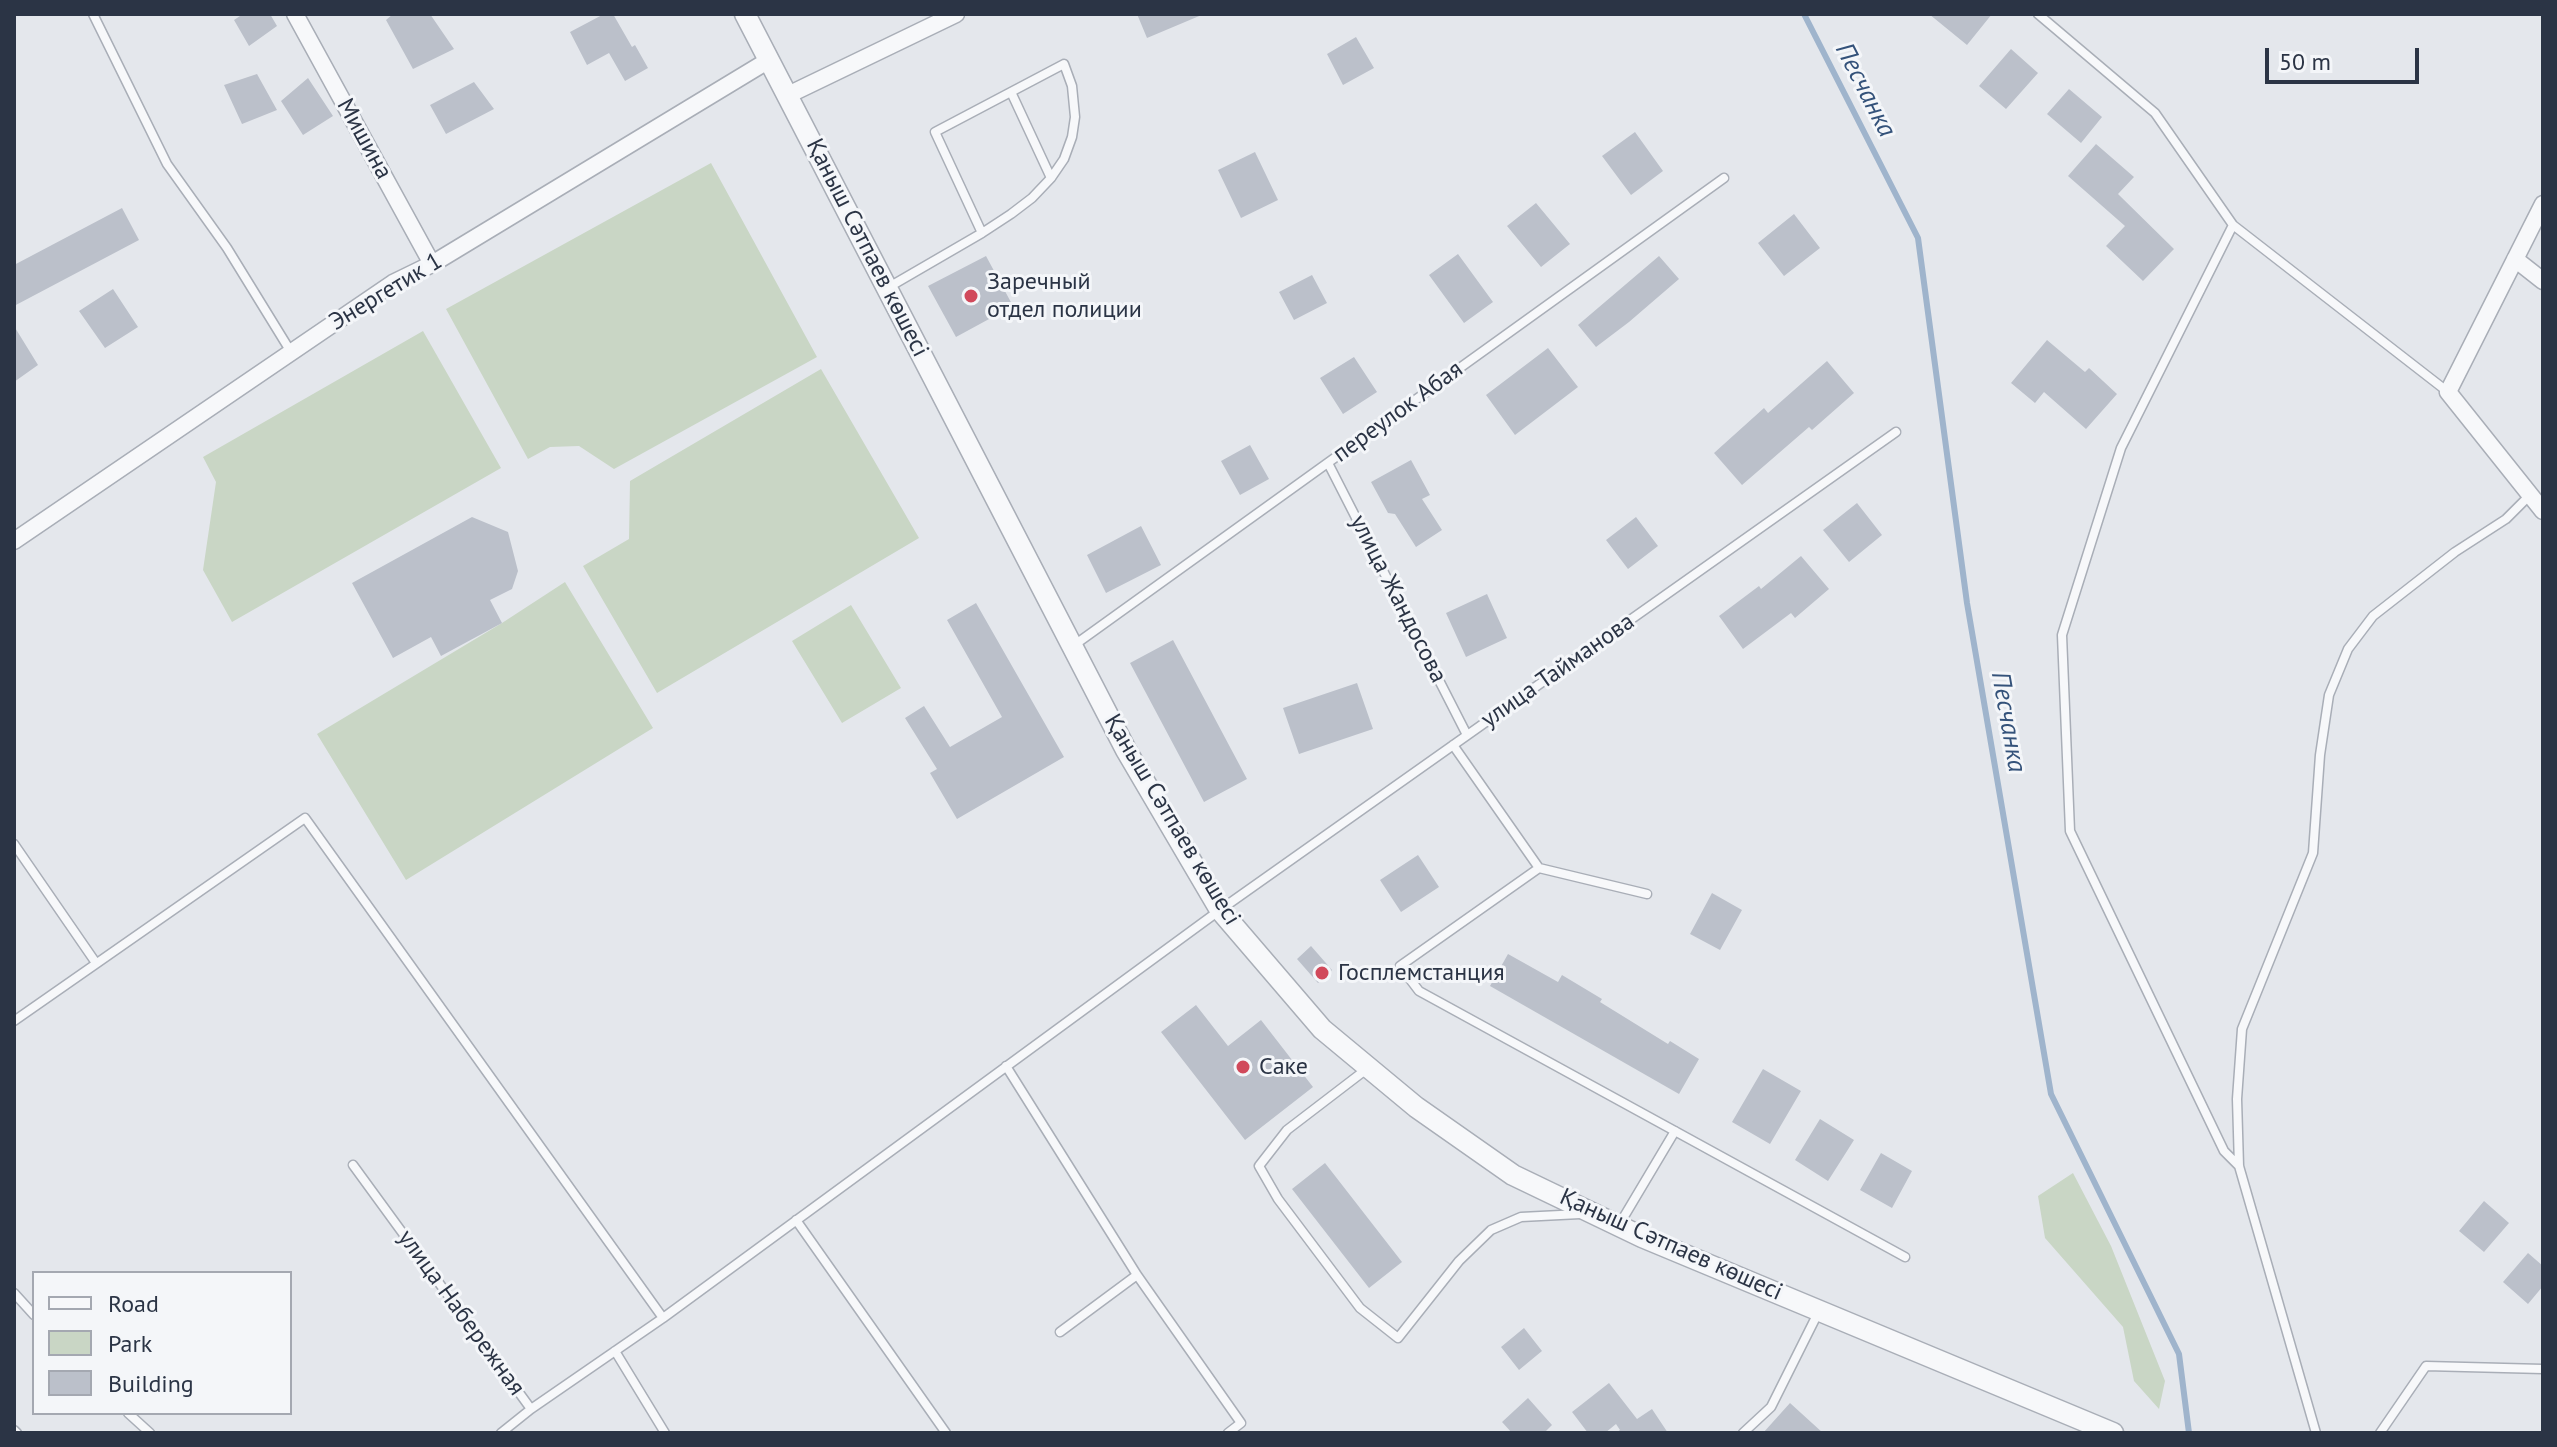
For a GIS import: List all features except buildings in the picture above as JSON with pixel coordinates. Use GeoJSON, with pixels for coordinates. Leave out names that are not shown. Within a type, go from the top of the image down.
{"type":"FeatureCollection","features":[{"type":"Feature","properties":{"kind":"street","name":"Мишина"},"geometry":{"type":"LineString","coordinates":[[295,14],[432,264]]}},
{"type":"Feature","properties":{"kind":"street","name":"Қаныш Сәтпаев көшесі"},"geometry":{"type":"LineString","coordinates":[[745,14],[1126,750],[1220,910],[1322,1029],[1416,1107],[1513,1175],[1618,1225],[2113,1433]]}},
{"type":"Feature","properties":{"kind":"street"},"geometry":{"type":"LineString","coordinates":[[788,95],[956,14]]}},
{"type":"Feature","properties":{"kind":"street","name":"Энергетик 1"},"geometry":{"type":"LineString","coordinates":[[14,541],[393,283],[432,264],[769,60]]}},
{"type":"Feature","properties":{"kind":"street"},"geometry":{"type":"LineString","coordinates":[[2543,204],[2448,392],[2543,511]]}},
{"type":"Feature","properties":{"kind":"street"},"geometry":{"type":"LineString","coordinates":[[2515,259],[2543,281]]}},
{"type":"Feature","properties":{"kind":"lane"},"geometry":{"type":"LineString","coordinates":[[93,14],[167,164],[227,248],[291,352]]}},
{"type":"Feature","properties":{"kind":"lane"},"geometry":{"type":"LineString","coordinates":[[2038,14],[2155,113],[2233,225],[2448,392]]}},
{"type":"Feature","properties":{"kind":"lane"},"geometry":{"type":"LineString","coordinates":[[887,288],[982,233],[1032,198],[1051,178],[1064,159],[1075,117],[1072,86],[1064,64],[935,132],[982,233]]}},
{"type":"Feature","properties":{"kind":"lane"},"geometry":{"type":"LineString","coordinates":[[1011,92],[1051,178]]}},
{"type":"Feature","properties":{"kind":"lane","name":"переулок Абая"},"geometry":{"type":"LineString","coordinates":[[1073,646],[1724,178]]}},
{"type":"Feature","properties":{"kind":"lane"},"geometry":{"type":"LineString","coordinates":[[2233,225],[2121,448],[2062,635],[2070,831],[2224,1151],[2239,1166]]}},
{"type":"Feature","properties":{"kind":"lane","name":"улица Тайманова"},"geometry":{"type":"LineString","coordinates":[[1006,1066],[1220,910],[1896,432]]}},
{"type":"Feature","properties":{"kind":"lane","name":"улица Жандосова"},"geometry":{"type":"LineString","coordinates":[[1328,463],[1467,735]]}},
{"type":"Feature","properties":{"kind":"lane"},"geometry":{"type":"LineString","coordinates":[[2316,1433],[2239,1166],[2237,1099],[2242,1029],[2313,853],[2320,755],[2329,695],[2348,649],[2373,616],[2455,552],[2506,519],[2530,495]]}},
{"type":"Feature","properties":{"kind":"lane"},"geometry":{"type":"LineString","coordinates":[[1453,745],[1539,868],[1647,894]]}},
{"type":"Feature","properties":{"kind":"lane"},"geometry":{"type":"LineString","coordinates":[[14,1021],[305,818],[663,1318]]}},
{"type":"Feature","properties":{"kind":"lane"},"geometry":{"type":"LineString","coordinates":[[14,844],[96,963]]}},
{"type":"Feature","properties":{"kind":"lane"},"geometry":{"type":"LineString","coordinates":[[1539,868],[1400,966],[1419,991],[1905,1257]]}},
{"type":"Feature","properties":{"kind":"lane"},"geometry":{"type":"LineString","coordinates":[[1006,1066],[1137,1275],[1241,1423],[1228,1433]]}},
{"type":"Feature","properties":{"kind":"lane","name":"улица Набережная"},"geometry":{"type":"LineString","coordinates":[[353,1165],[531,1409],[663,1318],[1006,1066]]}},
{"type":"Feature","properties":{"kind":"lane"},"geometry":{"type":"LineString","coordinates":[[1368,1068],[1287,1130],[1259,1166],[1278,1199],[1360,1308],[1398,1338],[1459,1261],[1491,1230],[1521,1217],[1593,1213]]}},
{"type":"Feature","properties":{"kind":"lane"},"geometry":{"type":"LineString","coordinates":[[1618,1225],[1675,1131]]}},
{"type":"Feature","properties":{"kind":"lane"},"geometry":{"type":"LineString","coordinates":[[796,1220],[946,1433]]}},
{"type":"Feature","properties":{"kind":"lane"},"geometry":{"type":"LineString","coordinates":[[1060,1332],[1137,1275]]}},
{"type":"Feature","properties":{"kind":"lane"},"geometry":{"type":"LineString","coordinates":[[14,1293],[32,1313]]}},
{"type":"Feature","properties":{"kind":"lane"},"geometry":{"type":"LineString","coordinates":[[1746,1432],[1771,1407],[1819,1310]]}},
{"type":"Feature","properties":{"kind":"lane"},"geometry":{"type":"LineString","coordinates":[[615,1351],[665,1433]]}},
{"type":"Feature","properties":{"kind":"lane"},"geometry":{"type":"LineString","coordinates":[[2380,1433],[2426,1366],[2543,1369]]}},
{"type":"Feature","properties":{"kind":"lane"},"geometry":{"type":"LineString","coordinates":[[501,1433],[531,1409]]}},
{"type":"Feature","properties":{"kind":"lane"},"geometry":{"type":"LineString","coordinates":[[130,1415],[150,1433]]}},
{"type":"Feature","properties":{"kind":"green space"},"geometry":{"type":"Polygon","coordinates":[[[711,163],[817,357],[614,469],[579,446],[550,447],[528,459],[446,309],[711,163]]]}},
{"type":"Feature","properties":{"kind":"green space"},"geometry":{"type":"Polygon","coordinates":[[[423,331],[501,468],[232,622],[203,570],[216,482],[203,457],[423,331]]]}},
{"type":"Feature","properties":{"kind":"green space"},"geometry":{"type":"Polygon","coordinates":[[[821,369],[919,538],[657,693],[583,566],[629,539],[630,481],[821,369]]]}},
{"type":"Feature","properties":{"kind":"green space"},"geometry":{"type":"Polygon","coordinates":[[[565,582],[653,728],[406,880],[317,734],[565,582]]]}},
{"type":"Feature","properties":{"kind":"green space"},"geometry":{"type":"Polygon","coordinates":[[[851,605],[901,688],[842,723],[792,641],[851,605]]]}},
{"type":"Feature","properties":{"kind":"green space"},"geometry":{"type":"Polygon","coordinates":[[[2073,1173],[2111,1246],[2165,1381],[2159,1409],[2134,1381],[2123,1327],[2045,1238],[2038,1196],[2073,1173]]]}},
{"type":"Feature","properties":{"kind":"waterway","name":"Песчанка"},"geometry":{"type":"LineString","coordinates":[[1804,14],[1918,238],[1967,603],[2051,1094],[2179,1354],[2189,1433]]}},
{"type":"Feature","properties":{"kind":"place","name":"Заречный отдел полиции"},"geometry":{"type":"Point","coordinates":[971,296]}},
{"type":"Feature","properties":{"kind":"place","name":"Госплемстанция"},"geometry":{"type":"Point","coordinates":[1322,973]}},
{"type":"Feature","properties":{"kind":"place","name":"Саке"},"geometry":{"type":"Point","coordinates":[1243,1067]}}]}
